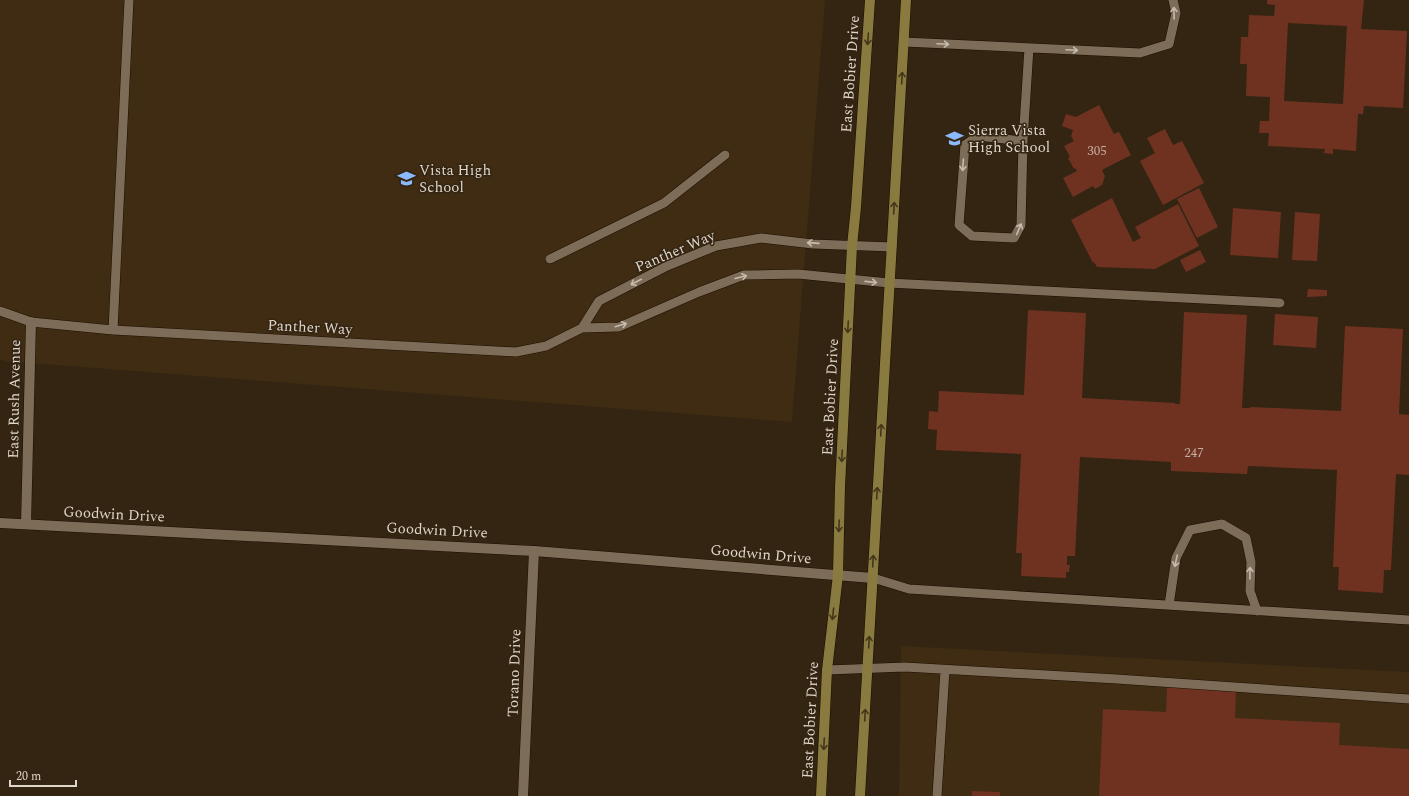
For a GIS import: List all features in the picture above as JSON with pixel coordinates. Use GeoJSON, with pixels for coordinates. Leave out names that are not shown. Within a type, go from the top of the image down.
{"type":"FeatureCollection","features":[{"type":"Feature","properties":{"kind":"main road","name":"East Bobier Drive"},"geometry":{"type":"LineString","coordinates":[[821,796],[827,670],[838,575],[850,280],[870,0]]}},
{"type":"Feature","properties":{"kind":"main road"},"geometry":{"type":"LineString","coordinates":[[860,796],[906,0]]}},
{"type":"Feature","properties":{"kind":"street","name":"East Rush Avenue"},"geometry":{"type":"LineString","coordinates":[[26,524],[31,322]]}},
{"type":"Feature","properties":{"kind":"street","name":"Goodwin Drive"},"geometry":{"type":"LineString","coordinates":[[0,523],[534,550],[873,578]]}},
{"type":"Feature","properties":{"kind":"street","name":"Torano Drive"},"geometry":{"type":"LineString","coordinates":[[524,796],[534,550]]}},
{"type":"Feature","properties":{"kind":"lane"},"geometry":{"type":"LineString","coordinates":[[114,330],[129,0]]}},
{"type":"Feature","properties":{"kind":"lane"},"geometry":{"type":"LineString","coordinates":[[904,42],[1140,53],[1169,44],[1176,13],[1173,0]]}},
{"type":"Feature","properties":{"kind":"lane"},"geometry":{"type":"LineString","coordinates":[[1023,141],[978,136],[965,145],[959,225],[972,236],[1014,238],[1021,225],[1023,141],[1029,48]]}},
{"type":"Feature","properties":{"kind":"lane"},"geometry":{"type":"LineString","coordinates":[[550,258],[664,202],[725,155]]}},
{"type":"Feature","properties":{"kind":"lane","name":"Panther Way"},"geometry":{"type":"LineString","coordinates":[[582,328],[599,301],[667,266],[716,246],[761,238],[814,244],[892,247]]}},
{"type":"Feature","properties":{"kind":"lane","name":"Panther Way"},"geometry":{"type":"LineString","coordinates":[[0,311],[31,322],[114,330],[516,352],[546,346],[582,328],[619,327],[699,292],[744,276],[798,274],[889,283],[1280,303]]}},
{"type":"Feature","properties":{"kind":"lane"},"geometry":{"type":"LineString","coordinates":[[1169,605],[1176,558],[1190,530],[1222,524],[1246,538],[1250,562],[1250,591],[1257,611]]}},
{"type":"Feature","properties":{"kind":"lane"},"geometry":{"type":"LineString","coordinates":[[873,578],[909,589],[1409,620]]}},
{"type":"Feature","properties":{"kind":"lane"},"geometry":{"type":"LineString","coordinates":[[827,670],[905,667],[1117,679],[1409,699]]}},
{"type":"Feature","properties":{"kind":"lane"},"geometry":{"type":"LineString","coordinates":[[937,796],[945,670]]}},
{"type":"Feature","properties":{"kind":"shaded area","name":"Vista High School"},"geometry":{"type":"Polygon","coordinates":[[[0,0],[825,0],[792,422],[5,361],[0,359],[0,0]]]}},
{"type":"Feature","properties":{"kind":"shaded area"},"geometry":{"type":"Polygon","coordinates":[[[901,646],[1409,672],[1409,796],[899,796],[901,646]]]}},
{"type":"Feature","properties":{"kind":"building"},"geometry":{"type":"Polygon","coordinates":[[[1267,0],[1364,0],[1361,29],[1407,31],[1403,108],[1364,106],[1363,114],[1358,114],[1356,151],[1333,149],[1333,154],[1324,153],[1325,149],[1268,146],[1269,133],[1259,133],[1260,121],[1269,121],[1270,97],[1246,96],[1247,64],[1240,64],[1241,37],[1248,37],[1249,15],[1274,16],[1275,5],[1267,4],[1267,0]],[[1288,23],[1284,101],[1343,104],[1347,26],[1288,23]]]}},
{"type":"Feature","properties":{"kind":"building"},"geometry":{"type":"Polygon","coordinates":[[[1099,105],[1114,134],[1119,132],[1131,155],[1102,170],[1105,176],[1102,185],[1095,189],[1093,186],[1073,197],[1063,178],[1077,171],[1075,168],[1074,169],[1068,158],[1070,157],[1064,146],[1074,141],[1071,136],[1073,130],[1062,126],[1066,114],[1076,117],[1099,105]]]}},
{"type":"Feature","properties":{"kind":"building"},"geometry":{"type":"Polygon","coordinates":[[[1165,129],[1173,145],[1182,141],[1204,183],[1163,205],[1140,161],[1155,153],[1147,138],[1165,129]]]}},
{"type":"Feature","properties":{"kind":"building"},"geometry":{"type":"Polygon","coordinates":[[[1199,188],[1218,227],[1197,238],[1177,199],[1199,188]]]}},
{"type":"Feature","properties":{"kind":"building"},"geometry":{"type":"Polygon","coordinates":[[[1112,198],[1133,242],[1141,238],[1135,227],[1178,204],[1199,246],[1155,269],[1097,267],[1094,262],[1093,263],[1071,220],[1112,198]]]}},
{"type":"Feature","properties":{"kind":"building"},"geometry":{"type":"Polygon","coordinates":[[[1233,208],[1281,212],[1278,258],[1230,255],[1233,208]]]}},
{"type":"Feature","properties":{"kind":"building"},"geometry":{"type":"Polygon","coordinates":[[[1295,212],[1320,214],[1317,261],[1292,260],[1295,212]]]}},
{"type":"Feature","properties":{"kind":"building"},"geometry":{"type":"Polygon","coordinates":[[[1200,250],[1206,262],[1186,272],[1180,260],[1200,250]]]}},
{"type":"Feature","properties":{"kind":"building"},"geometry":{"type":"Polygon","coordinates":[[[1308,289],[1327,290],[1327,296],[1307,297],[1308,289]]]}},
{"type":"Feature","properties":{"kind":"building"},"geometry":{"type":"Polygon","coordinates":[[[1028,310],[1086,313],[1082,398],[1175,404],[1180,404],[1184,312],[1247,315],[1242,408],[1251,407],[1341,411],[1345,326],[1403,329],[1399,414],[1409,415],[1409,475],[1396,474],[1391,570],[1384,570],[1383,593],[1338,590],[1339,567],[1333,567],[1337,470],[1248,466],[1247,474],[1171,471],[1171,462],[1080,457],[1075,556],[1067,556],[1067,565],[1070,565],[1069,572],[1066,572],[1066,578],[1021,576],[1022,553],[1016,553],[1021,454],[936,450],[937,430],[928,429],[929,411],[938,412],[939,391],[1024,395],[1028,310]]]}},
{"type":"Feature","properties":{"kind":"building"},"geometry":{"type":"Polygon","coordinates":[[[1275,314],[1318,317],[1316,348],[1273,345],[1275,314]]]}},
{"type":"Feature","properties":{"kind":"building"},"geometry":{"type":"Polygon","coordinates":[[[1167,687],[1236,690],[1235,718],[1340,723],[1339,745],[1409,749],[1409,796],[1099,796],[1103,709],[1166,712],[1167,687]]]}},
{"type":"Feature","properties":{"kind":"building"},"geometry":{"type":"Polygon","coordinates":[[[972,791],[1000,792],[1000,796],[972,796],[972,791]]]}},
{"type":"Feature","properties":{"kind":"place","name":"Sierra Vista High School"},"geometry":{"type":"Point","coordinates":[955,139]}},
{"type":"Feature","properties":{"kind":"place","name":"Vista High School"},"geometry":{"type":"Point","coordinates":[406,179]}}]}
